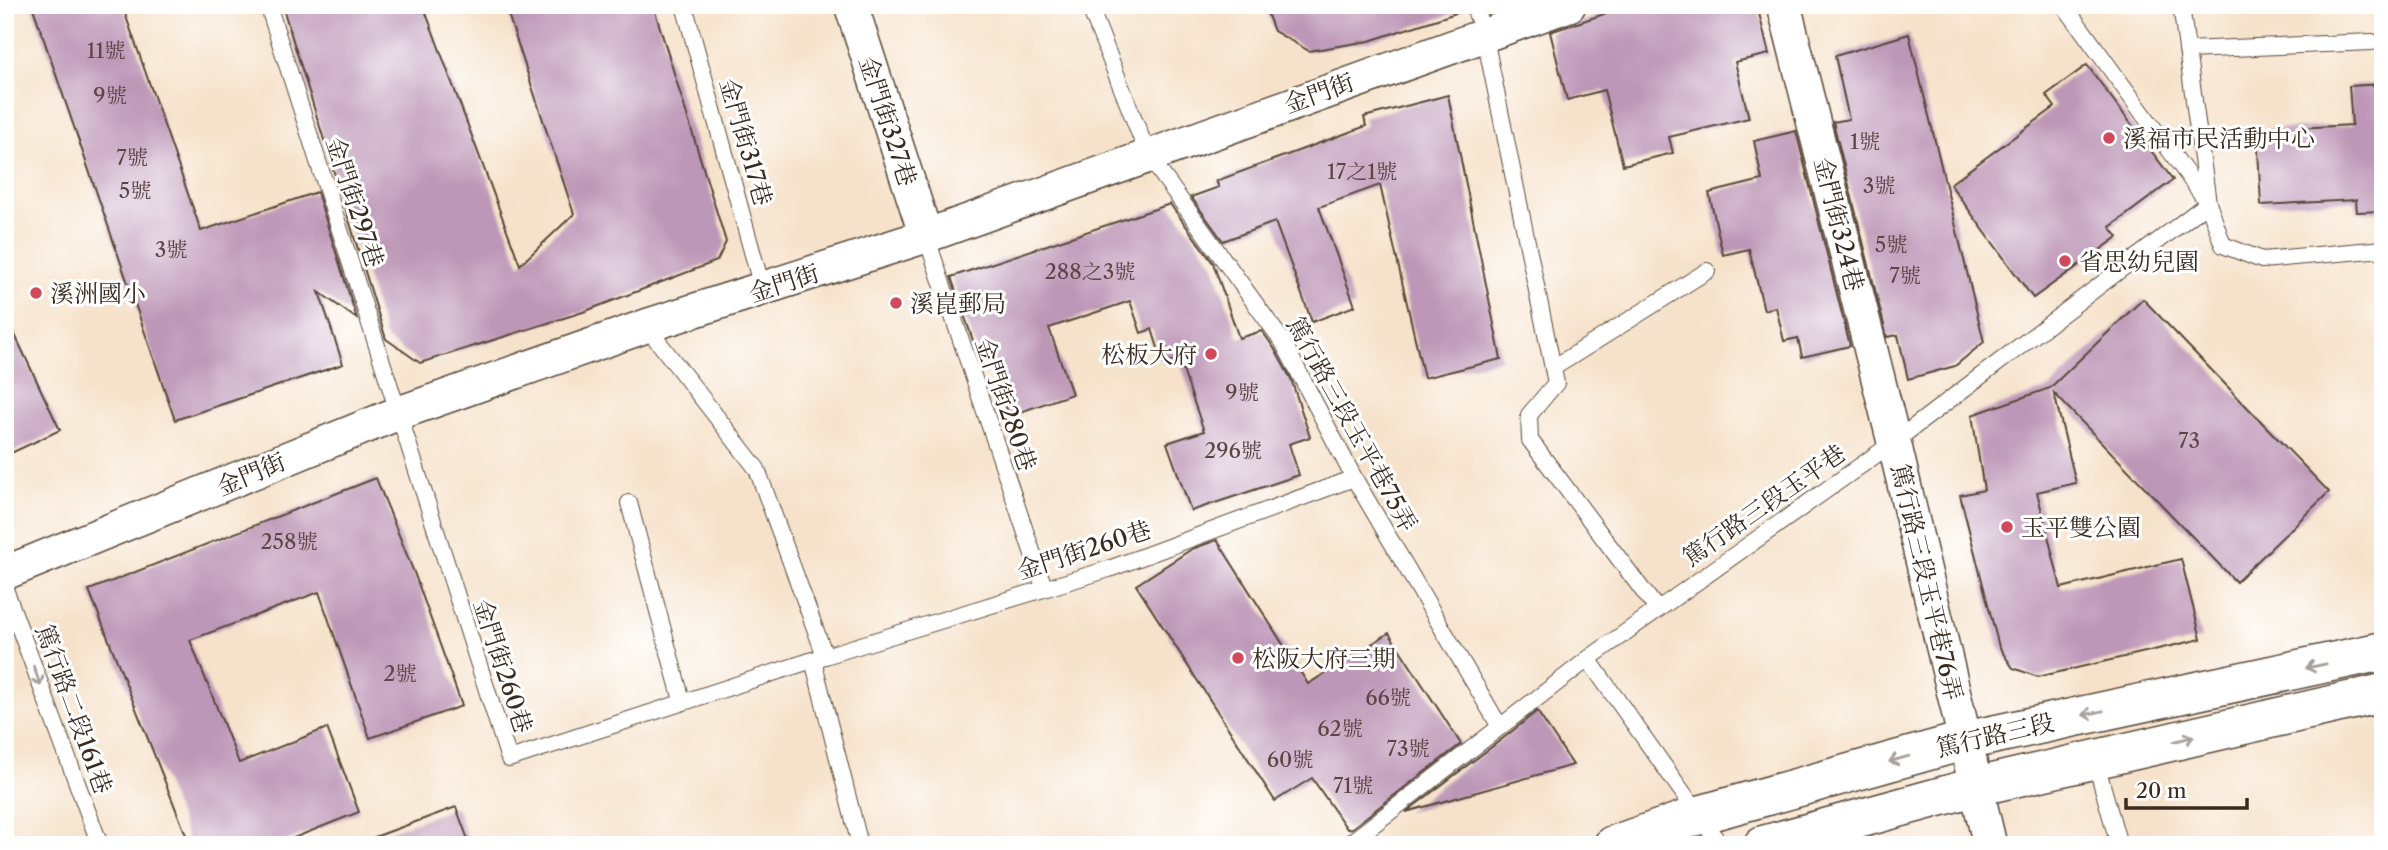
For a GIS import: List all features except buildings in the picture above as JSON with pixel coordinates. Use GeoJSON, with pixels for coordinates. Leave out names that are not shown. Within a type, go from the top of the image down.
{"type":"FeatureCollection","features":[{"type":"Feature","properties":{"kind":"street","name":"金門街327巷"},"geometry":{"type":"LineString","coordinates":[[851,5],[926,236]]}},
{"type":"Feature","properties":{"kind":"street","name":"金門街"},"geometry":{"type":"LineString","coordinates":[[5,573],[94,540],[399,413],[646,327],[926,236],[1148,155],[1478,19],[1569,5]]}},
{"type":"Feature","properties":{"kind":"street","name":"金門街324巷"},"geometry":{"type":"LineString","coordinates":[[1784,5],[1894,442]]}},
{"type":"Feature","properties":{"kind":"street","name":"篤行路三段玉平巷76弄"},"geometry":{"type":"LineString","coordinates":[[1894,442],[1990,845]]}},
{"type":"Feature","properties":{"kind":"street","name":"篤行路三段"},"geometry":{"type":"LineString","coordinates":[[1614,845],[1709,830],[1964,741],[2383,651]]}},
{"type":"Feature","properties":{"kind":"street","name":"篤行路三段"},"geometry":{"type":"LineString","coordinates":[[1763,845],[1975,787],[2383,693]]}},
{"type":"Feature","properties":{"kind":"lane","name":"金門街297巷"},"geometry":{"type":"LineString","coordinates":[[268,5],[399,413]]}},
{"type":"Feature","properties":{"kind":"lane","name":"金門街317巷"},"geometry":{"type":"LineString","coordinates":[[684,5],[763,290]]}},
{"type":"Feature","properties":{"kind":"lane","name":"篤行路三段玉平巷75弄"},"geometry":{"type":"LineString","coordinates":[[1089,5],[1148,155],[1283,342],[1354,478],[1500,727]]}},
{"type":"Feature","properties":{"kind":"lane"},"geometry":{"type":"LineString","coordinates":[[2064,5],[2208,203]]}},
{"type":"Feature","properties":{"kind":"lane"},"geometry":{"type":"LineString","coordinates":[[2181,5],[2208,203],[2223,246],[2262,260],[2383,248]]}},
{"type":"Feature","properties":{"kind":"lane"},"geometry":{"type":"LineString","coordinates":[[1478,19],[1555,375]]}},
{"type":"Feature","properties":{"kind":"lane"},"geometry":{"type":"LineString","coordinates":[[2187,50],[2372,42]]}},
{"type":"Feature","properties":{"kind":"lane","name":"篤行路三段玉平巷"},"geometry":{"type":"LineString","coordinates":[[1348,845],[1656,608],[1894,442],[2208,203]]}},
{"type":"Feature","properties":{"kind":"lane","name":"金門街280巷"},"geometry":{"type":"LineString","coordinates":[[926,236],[1044,587]]}},
{"type":"Feature","properties":{"kind":"lane"},"geometry":{"type":"LineString","coordinates":[[1656,608],[1530,440],[1529,415],[1555,375],[1707,271]]}},
{"type":"Feature","properties":{"kind":"lane"},"geometry":{"type":"LineString","coordinates":[[646,327],[757,469],[819,658],[860,845]]}},
{"type":"Feature","properties":{"kind":"lane","name":"金門街260巷"},"geometry":{"type":"LineString","coordinates":[[399,413],[509,760],[682,701],[1109,569],[1354,478]]}},
{"type":"Feature","properties":{"kind":"lane"},"geometry":{"type":"LineString","coordinates":[[629,503],[682,701]]}},
{"type":"Feature","properties":{"kind":"lane","name":"篤行路二段161巷"},"geometry":{"type":"LineString","coordinates":[[5,589],[100,845]]}},
{"type":"Feature","properties":{"kind":"lane"},"geometry":{"type":"LineString","coordinates":[[1588,659],[1709,830]]}},
{"type":"Feature","properties":{"kind":"lane"},"geometry":{"type":"LineString","coordinates":[[2095,760],[2119,845]]}},
{"type":"Feature","properties":{"kind":"place","name":"溪福市民活動中心"},"geometry":{"type":"Point","coordinates":[2109,138]}},
{"type":"Feature","properties":{"kind":"place","name":"省思幼兒園"},"geometry":{"type":"Point","coordinates":[2065,261]}},
{"type":"Feature","properties":{"kind":"place","name":"溪洲國小"},"geometry":{"type":"Point","coordinates":[36,293]}},
{"type":"Feature","properties":{"kind":"place","name":"溪崑郵局"},"geometry":{"type":"Point","coordinates":[896,303]}},
{"type":"Feature","properties":{"kind":"place","name":"松板大府"},"geometry":{"type":"Point","coordinates":[1211,354]}},
{"type":"Feature","properties":{"kind":"place","name":"玉平雙公園"},"geometry":{"type":"Point","coordinates":[2007,527]}},
{"type":"Feature","properties":{"kind":"place","name":"松阪大府三期"},"geometry":{"type":"Point","coordinates":[1238,658]}}]}
